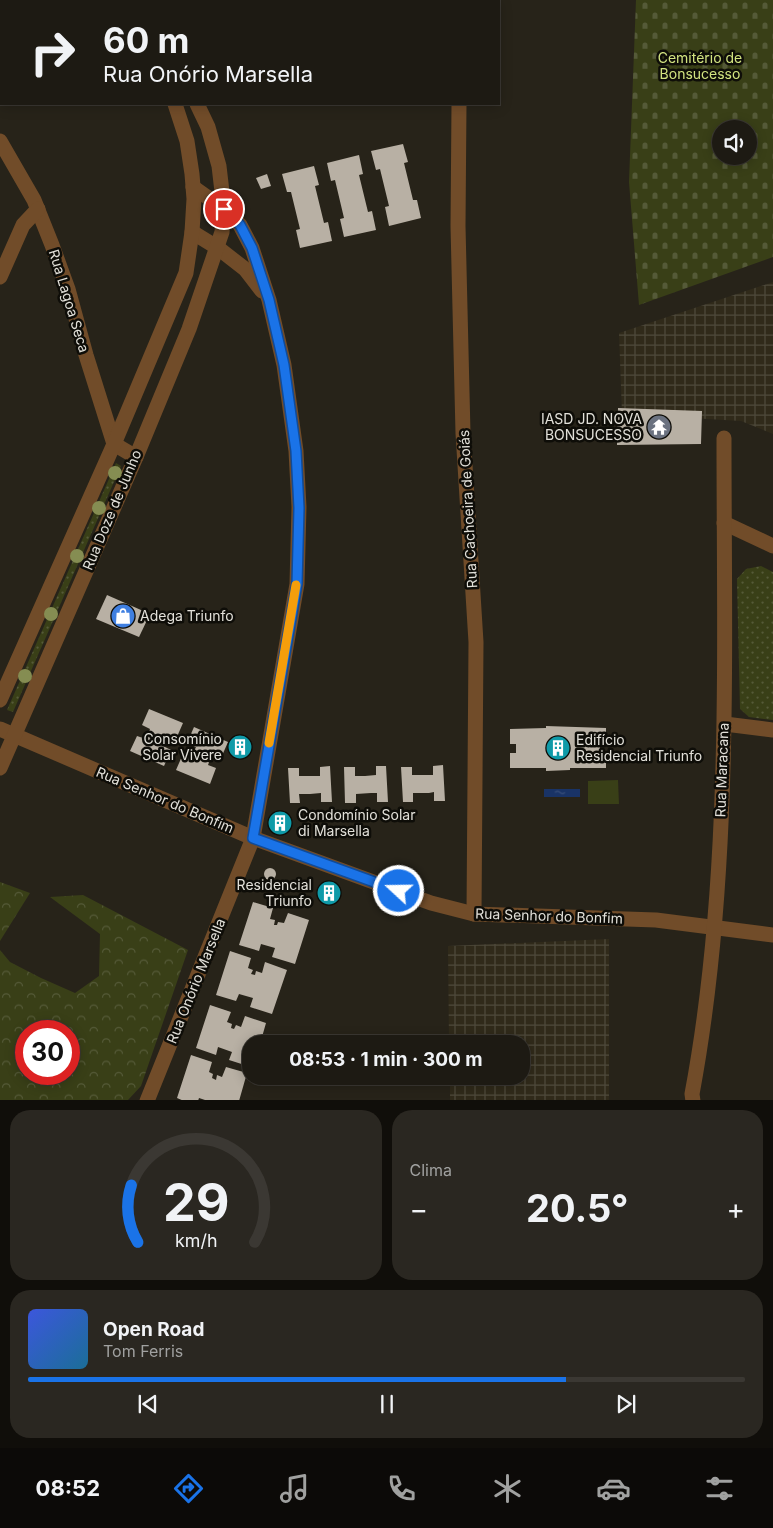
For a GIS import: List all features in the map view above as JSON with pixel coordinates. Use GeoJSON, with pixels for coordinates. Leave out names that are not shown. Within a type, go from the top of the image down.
{"type":"FeatureCollection","features":[{"type":"Feature","properties":{"kind":"street","name":"Rua Doze de Junho"},"geometry":{"type":"LineString","coordinates":[[0,700],[114,444],[186,273],[192,232],[193,187],[187,141],[176,105]]}},
{"type":"Feature","properties":{"kind":"street","name":"Rua Doze de Junho"},"geometry":{"type":"LineString","coordinates":[[0,768],[136,457],[188,329],[218,248],[222,232],[224,209],[219,166],[208,127],[197,105]]}},
{"type":"Feature","properties":{"kind":"street","name":"Rua Cachoeira de Goiás"},"geometry":{"type":"LineString","coordinates":[[459,105],[458,226],[463,433],[476,642],[474,914]]}},
{"type":"Feature","properties":{"kind":"street","name":"Rua Lagoa Seca"},"geometry":{"type":"LineString","coordinates":[[0,141],[38,210],[68,290],[88,364],[114,444]]}},
{"type":"Feature","properties":{"kind":"street","name":"Rua Onório Marsella"},"geometry":{"type":"LineString","coordinates":[[146,1100],[253,838],[297,584],[299,508],[296,451],[284,365],[269,300],[252,248],[240,225],[224,209],[193,187]]}},
{"type":"Feature","properties":{"kind":"street"},"geometry":{"type":"LineString","coordinates":[[0,276],[23,225],[38,210]]}},
{"type":"Feature","properties":{"kind":"street"},"geometry":{"type":"LineString","coordinates":[[192,232],[218,248],[245,269],[269,300]]}},
{"type":"Feature","properties":{"kind":"street","name":"Rua Maracana"},"geometry":{"type":"LineString","coordinates":[[693,1100],[692,1094],[702,1040],[713,928],[725,724],[724,438]]}},
{"type":"Feature","properties":{"kind":"street"},"geometry":{"type":"LineString","coordinates":[[114,444],[136,457]]}},
{"type":"Feature","properties":{"kind":"street"},"geometry":{"type":"LineString","coordinates":[[724,523],[773,546]]}},
{"type":"Feature","properties":{"kind":"street"},"geometry":{"type":"LineString","coordinates":[[725,724],[773,730]]}},
{"type":"Feature","properties":{"kind":"street","name":"Rua Senhor do Bonfim"},"geometry":{"type":"LineString","coordinates":[[0,729],[253,838],[431,903],[474,914],[656,920],[773,935]]}},
{"type":"Feature","properties":{"kind":"shaded area"},"geometry":{"type":"Polygon","coordinates":[[[773,282],[773,434],[741,421],[622,414],[619,333],[773,282]]]}},
{"type":"Feature","properties":{"kind":"shaded area"},"geometry":{"type":"Polygon","coordinates":[[[609,939],[609,1100],[450,1100],[450,1085],[530,1085],[530,1035],[449,1035],[448,946],[609,939]]]}},
{"type":"Feature","properties":{"kind":"green space","name":"Cemitério de Bonsucesso"},"geometry":{"type":"Polygon","coordinates":[[[636,0],[773,0],[773,257],[639,305],[629,182],[636,0]]]}},
{"type":"Feature","properties":{"kind":"green space"},"geometry":{"type":"Polygon","coordinates":[[[116,463],[121,466],[13,712],[7,710],[116,463]]]}},
{"type":"Feature","properties":{"kind":"green space"},"geometry":{"type":"Polygon","coordinates":[[[761,566],[773,572],[773,720],[749,717],[740,709],[737,579],[746,569],[761,566]]]}},
{"type":"Feature","properties":{"kind":"green space"},"geometry":{"type":"Polygon","coordinates":[[[618,780],[619,804],[588,804],[588,781],[618,780]]]}},
{"type":"Feature","properties":{"kind":"green space"},"geometry":{"type":"Polygon","coordinates":[[[0,882],[30,893],[0,941],[0,882]]]}},
{"type":"Feature","properties":{"kind":"green space"},"geometry":{"type":"Polygon","coordinates":[[[83,895],[188,950],[141,1086],[128,1100],[0,1100],[0,950],[10,962],[75,993],[99,976],[100,934],[50,897],[83,895]]]}},
{"type":"Feature","properties":{"kind":"water"},"geometry":{"type":"Polygon","coordinates":[[[544,789],[580,789],[580,797],[544,797],[544,789]]]}},
{"type":"Feature","properties":{"kind":"building"},"geometry":{"type":"Polygon","coordinates":[[[403,144],[408,162],[404,163],[413,200],[417,200],[421,218],[389,226],[385,207],[389,206],[380,169],[376,170],[371,151],[403,144]]]}},
{"type":"Feature","properties":{"kind":"building"},"geometry":{"type":"Polygon","coordinates":[[[359,155],[363,174],[359,175],[368,212],[372,211],[376,230],[344,237],[340,219],[344,218],[335,180],[331,181],[327,163],[359,155]]]}},
{"type":"Feature","properties":{"kind":"building"},"geometry":{"type":"Polygon","coordinates":[[[314,166],[319,185],[315,186],[324,223],[328,222],[332,241],[300,248],[296,230],[300,229],[291,192],[287,192],[282,174],[314,166]]]}},
{"type":"Feature","properties":{"kind":"building"},"geometry":{"type":"Polygon","coordinates":[[[267,174],[271,186],[261,189],[256,178],[267,174]]]}},
{"type":"Feature","properties":{"kind":"building","name":"IASD JD. NOVA BONSUCESSO"},"geometry":{"type":"Polygon","coordinates":[[[618,408],[702,411],[701,444],[617,445],[618,408]]]}},
{"type":"Feature","properties":{"kind":"building","name":"Adega Triunfo"},"geometry":{"type":"Polygon","coordinates":[[[107,595],[150,614],[139,637],[96,619],[107,595]]]}},
{"type":"Feature","properties":{"kind":"building"},"geometry":{"type":"Polygon","coordinates":[[[149,709],[183,723],[176,739],[167,736],[163,746],[171,750],[164,766],[130,751],[137,736],[146,739],[147,737],[150,729],[142,725],[149,709]]]}},
{"type":"Feature","properties":{"kind":"building","name":"Edifício Residencial Triunfo"},"geometry":{"type":"Polygon","coordinates":[[[546,726],[606,728],[606,743],[600,743],[600,753],[606,753],[606,768],[570,768],[570,770],[546,771],[546,768],[510,768],[510,753],[516,753],[516,744],[510,744],[510,729],[546,728],[546,726]]]}},
{"type":"Feature","properties":{"kind":"building"},"geometry":{"type":"Polygon","coordinates":[[[194,727],[228,742],[221,758],[213,754],[211,757],[208,765],[216,768],[210,784],[176,770],[183,754],[191,758],[196,747],[187,743],[194,727]]]}},
{"type":"Feature","properties":{"kind":"building","name":"Consomínio Solar Vivere"},"geometry":{"type":"Polygon","coordinates":[[[238,741],[245,742],[242,753],[235,751],[238,741]]]}},
{"type":"Feature","properties":{"kind":"building"},"geometry":{"type":"Polygon","coordinates":[[[443,765],[445,801],[434,801],[434,792],[413,793],[413,802],[403,802],[401,767],[412,767],[412,775],[433,775],[433,766],[443,765]]]}},
{"type":"Feature","properties":{"kind":"building"},"geometry":{"type":"Polygon","coordinates":[[[330,766],[332,802],[321,802],[321,793],[299,794],[300,803],[290,803],[288,768],[299,768],[299,776],[320,776],[320,767],[330,766]]]}},
{"type":"Feature","properties":{"kind":"building"},"geometry":{"type":"Polygon","coordinates":[[[376,766],[386,766],[388,802],[377,802],[377,793],[371,793],[356,794],[356,803],[345,803],[344,767],[355,767],[355,776],[365,776],[376,775],[376,766]]]}},
{"type":"Feature","properties":{"kind":"building","name":"Condomínio Solar di Marsella"},"geometry":{"type":"Polygon","coordinates":[[[287,818],[284,831],[277,827],[270,819],[287,818]]]}},
{"type":"Feature","properties":{"kind":"building"},"geometry":{"type":"Polygon","coordinates":[[[268,868],[272,868],[276,874],[272,880],[268,880],[264,876],[264,872],[268,868]]]}},
{"type":"Feature","properties":{"kind":"building","name":"Residencial Triunfo"},"geometry":{"type":"Polygon","coordinates":[[[326,884],[338,888],[332,903],[319,899],[326,884]]]}},
{"type":"Feature","properties":{"kind":"building"},"geometry":{"type":"Polygon","coordinates":[[[253,902],[273,908],[270,919],[275,920],[274,925],[277,925],[278,922],[284,923],[288,913],[309,920],[295,964],[272,957],[275,948],[261,944],[259,951],[239,945],[253,902]]]}},
{"type":"Feature","properties":{"kind":"building"},"geometry":{"type":"Polygon","coordinates":[[[230,951],[251,958],[248,968],[253,970],[251,974],[255,975],[256,971],[262,973],[265,962],[287,970],[272,1014],[250,1007],[253,998],[239,994],[236,1001],[216,995],[230,951]]]}},
{"type":"Feature","properties":{"kind":"building"},"geometry":{"type":"Polygon","coordinates":[[[210,1005],[231,1012],[227,1022],[232,1024],[231,1028],[234,1029],[236,1025],[241,1027],[245,1016],[266,1023],[263,1035],[242,1035],[242,1064],[229,1060],[232,1052],[218,1047],[216,1055],[196,1048],[210,1005]]]}},
{"type":"Feature","properties":{"kind":"building"},"geometry":{"type":"Polygon","coordinates":[[[191,1055],[212,1062],[209,1072],[213,1074],[212,1078],[216,1080],[217,1075],[222,1077],[226,1067],[242,1072],[242,1085],[244,1085],[239,1100],[205,1100],[199,1098],[198,1100],[182,1100],[177,1098],[191,1055]]]}},
{"type":"Feature","properties":{"kind":"slow traffic"},"geometry":{"type":"LineString","coordinates":[[269,743],[296,585]]}},
{"type":"Feature","properties":{"kind":"place","name":"IASD JD. NOVA BONSUCESSO"},"geometry":{"type":"Point","coordinates":[659,427]}},
{"type":"Feature","properties":{"kind":"place","name":"Adega Triunfo"},"geometry":{"type":"Point","coordinates":[123,616]}},
{"type":"Feature","properties":{"kind":"place","name":"Consomínio Solar Vivere"},"geometry":{"type":"Point","coordinates":[240,747]}},
{"type":"Feature","properties":{"kind":"place","name":"Edifício Residencial Triunfo"},"geometry":{"type":"Point","coordinates":[558,748]}},
{"type":"Feature","properties":{"kind":"place","name":"Condomínio Solar di Marsella"},"geometry":{"type":"Point","coordinates":[280,823]}},
{"type":"Feature","properties":{"kind":"place","name":"Residencial Triunfo"},"geometry":{"type":"Point","coordinates":[329,893]}},
{"type":"Feature","properties":{"kind":"route"},"geometry":{"type":"LineString","coordinates":[[224,209],[240,225],[252,248],[269,300],[284,365],[296,451],[299,508],[297,584],[253,838],[399,891]]}}]}
